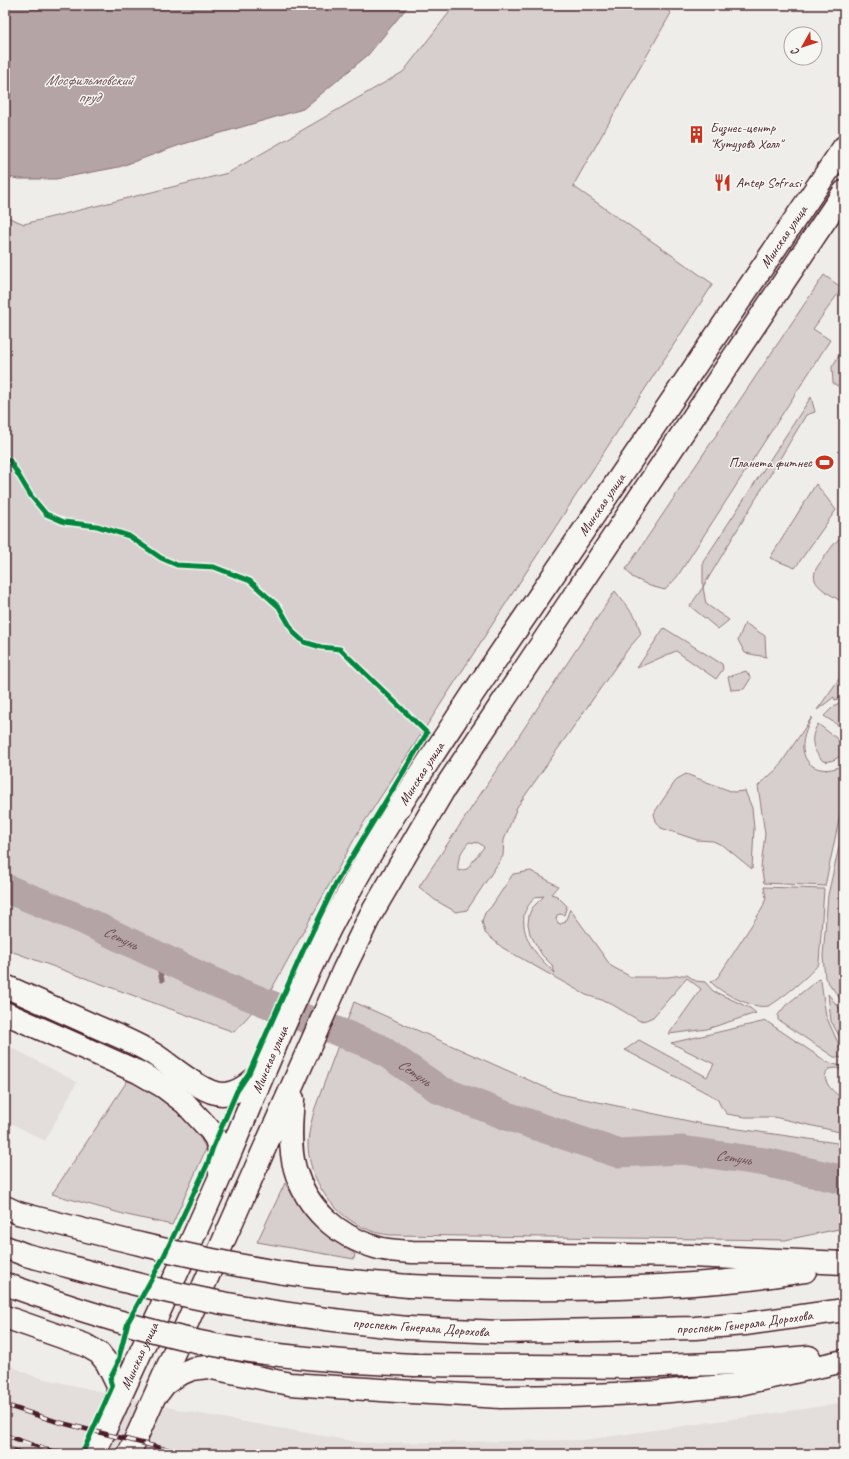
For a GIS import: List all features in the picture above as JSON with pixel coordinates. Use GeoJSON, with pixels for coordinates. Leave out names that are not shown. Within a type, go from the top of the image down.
{"type":"FeatureCollection","features":[{"type":"Feature","properties":{"kind":"main road","name":"Минская улица"},"geometry":{"type":"LineString","coordinates":[[94,1454],[182,1262],[316,956],[347,895],[417,777],[844,147]]}},
{"type":"Feature","properties":{"kind":"main road","name":"Минская улица"},"geometry":{"type":"LineString","coordinates":[[130,1454],[344,969],[370,916],[443,791],[844,192]]}},
{"type":"Feature","properties":{"kind":"main road"},"geometry":{"type":"LineString","coordinates":[[5,986],[123,1038],[147,1051],[188,1078],[200,1088],[216,1093],[223,1094],[237,1091],[251,1082],[267,1065]]}},
{"type":"Feature","properties":{"kind":"main road"},"geometry":{"type":"LineString","coordinates":[[5,1013],[138,1072],[164,1087],[199,1116],[216,1139],[220,1154],[220,1176]]}},
{"type":"Feature","properties":{"kind":"main road"},"geometry":{"type":"LineString","coordinates":[[296,1080],[290,1126],[295,1168],[303,1190],[317,1212],[332,1225],[351,1238],[376,1248],[412,1252],[691,1256],[844,1263]]}},
{"type":"Feature","properties":{"kind":"main road"},"geometry":{"type":"LineString","coordinates":[[9,1210],[135,1244],[204,1259],[273,1272],[410,1286],[485,1290],[611,1288],[739,1280],[844,1266]]}},
{"type":"Feature","properties":{"kind":"main road","name":"проспект Генерала Дорохова"},"geometry":{"type":"LineString","coordinates":[[5,1247],[26,1255],[188,1296],[264,1311],[331,1321],[408,1328],[500,1332],[695,1328],[745,1324],[844,1310]]}},
{"type":"Feature","properties":{"kind":"main road"},"geometry":{"type":"LineString","coordinates":[[5,1284],[61,1304],[125,1324],[200,1342],[295,1357],[415,1365],[633,1367],[740,1363],[844,1355]]}},
{"type":"Feature","properties":{"kind":"main road"},"geometry":{"type":"LineString","coordinates":[[5,1318],[85,1345],[99,1353],[107,1363],[118,1386],[116,1406]]}},
{"type":"Feature","properties":{"kind":"main road"},"geometry":{"type":"LineString","coordinates":[[155,1397],[165,1384],[178,1375],[192,1369],[207,1367],[290,1384],[501,1397],[571,1396],[659,1392],[735,1385],[844,1361]]}},
{"type":"Feature","properties":{"kind":"shaded area"},"geometry":{"type":"Polygon","coordinates":[[[455,5],[661,5],[671,13],[573,186],[713,284],[361,827],[270,992],[234,1032],[5,949],[5,216],[24,224],[228,173],[403,72],[455,5]]]}},
{"type":"Feature","properties":{"kind":"shaded area"},"geometry":{"type":"Polygon","coordinates":[[[824,275],[842,288],[813,329],[830,340],[677,577],[665,590],[650,586],[632,577],[626,569],[824,275]]]}},
{"type":"Feature","properties":{"kind":"shaded area"},"geometry":{"type":"Polygon","coordinates":[[[843,349],[844,390],[833,383],[832,367],[843,349]]]}},
{"type":"Feature","properties":{"kind":"shaded area"},"geometry":{"type":"Polygon","coordinates":[[[811,397],[815,412],[806,415],[703,587],[703,562],[811,397]]]}},
{"type":"Feature","properties":{"kind":"shaded area"},"geometry":{"type":"Polygon","coordinates":[[[816,484],[836,510],[795,568],[770,558],[816,484]]]}},
{"type":"Feature","properties":{"kind":"shaded area"},"geometry":{"type":"Polygon","coordinates":[[[844,536],[844,604],[824,591],[814,578],[819,564],[836,542],[844,536]]]}},
{"type":"Feature","properties":{"kind":"shaded area"},"geometry":{"type":"Polygon","coordinates":[[[703,587],[706,604],[729,620],[718,629],[690,606],[703,587]]]}},
{"type":"Feature","properties":{"kind":"shaded area"},"geometry":{"type":"Polygon","coordinates":[[[615,591],[636,618],[641,634],[628,649],[517,807],[504,840],[503,856],[467,910],[456,912],[435,900],[419,887],[615,591]],[[469,842],[466,845],[459,859],[458,871],[467,869],[484,847],[479,843],[469,842]]]}},
{"type":"Feature","properties":{"kind":"shaded area"},"geometry":{"type":"Polygon","coordinates":[[[745,623],[765,636],[766,657],[745,653],[738,640],[745,623]]]}},
{"type":"Feature","properties":{"kind":"shaded area"},"geometry":{"type":"Polygon","coordinates":[[[664,628],[722,664],[723,669],[716,679],[676,651],[637,668],[664,628]]]}},
{"type":"Feature","properties":{"kind":"shaded area"},"geometry":{"type":"Polygon","coordinates":[[[746,671],[751,678],[744,689],[731,690],[728,677],[746,671]]]}},
{"type":"Feature","properties":{"kind":"shaded area"},"geometry":{"type":"Polygon","coordinates":[[[844,672],[844,697],[835,700],[834,697],[817,710],[844,672]]]}},
{"type":"Feature","properties":{"kind":"shaded area"},"geometry":{"type":"Polygon","coordinates":[[[844,701],[844,729],[824,716],[834,706],[844,701]]]}},
{"type":"Feature","properties":{"kind":"shaded area"},"geometry":{"type":"Polygon","coordinates":[[[812,717],[803,740],[804,754],[807,760],[815,767],[827,770],[844,764],[844,796],[825,886],[764,883],[761,867],[765,834],[758,786],[778,768],[812,717]]]}},
{"type":"Feature","properties":{"kind":"shaded area"},"geometry":{"type":"Polygon","coordinates":[[[818,724],[844,744],[843,753],[835,759],[823,761],[816,753],[813,744],[813,734],[818,724]]]}},
{"type":"Feature","properties":{"kind":"shaded area"},"geometry":{"type":"Polygon","coordinates":[[[686,774],[733,792],[745,791],[752,808],[754,828],[752,869],[724,846],[713,841],[697,840],[661,828],[656,821],[654,814],[656,810],[677,779],[686,774]]]}},
{"type":"Feature","properties":{"kind":"shaded area"},"geometry":{"type":"Polygon","coordinates":[[[844,833],[844,1004],[825,978],[823,956],[828,895],[841,838],[844,833]]]}},
{"type":"Feature","properties":{"kind":"shaded area"},"geometry":{"type":"Polygon","coordinates":[[[531,871],[558,886],[551,894],[557,896],[567,906],[564,915],[557,915],[556,919],[558,923],[561,924],[565,922],[570,909],[611,966],[631,977],[668,977],[687,975],[696,981],[705,982],[713,991],[750,1008],[756,1013],[707,1029],[669,1034],[701,989],[687,978],[653,1017],[640,1021],[608,1002],[586,995],[503,948],[485,933],[482,921],[485,913],[491,907],[513,874],[531,871]],[[544,896],[535,897],[527,908],[524,915],[525,932],[537,955],[555,973],[552,965],[542,955],[530,934],[528,924],[529,915],[532,908],[544,896]]]}},
{"type":"Feature","properties":{"kind":"shaded area"},"geometry":{"type":"Polygon","coordinates":[[[764,887],[824,889],[819,963],[787,994],[772,1004],[762,1007],[746,1003],[729,995],[721,991],[711,982],[718,977],[762,909],[766,898],[764,887]]]}},
{"type":"Feature","properties":{"kind":"shaded area"},"geometry":{"type":"Polygon","coordinates":[[[819,979],[821,981],[826,1016],[844,1058],[834,1057],[778,1020],[778,1015],[786,1005],[819,979]]]}},
{"type":"Feature","properties":{"kind":"shaded area"},"geometry":{"type":"Polygon","coordinates":[[[828,994],[844,1014],[844,1045],[831,1021],[828,994]]]}},
{"type":"Feature","properties":{"kind":"shaded area"},"geometry":{"type":"Polygon","coordinates":[[[354,1002],[560,1094],[703,1124],[844,1144],[844,1228],[785,1240],[390,1235],[376,1233],[369,1230],[356,1224],[345,1216],[325,1195],[312,1169],[308,1141],[315,1108],[354,1002]]]}},
{"type":"Feature","properties":{"kind":"shaded area"},"geometry":{"type":"Polygon","coordinates":[[[766,1021],[827,1062],[844,1067],[844,1071],[836,1068],[829,1069],[825,1078],[832,1090],[844,1099],[844,1133],[774,1117],[745,1117],[727,1114],[720,1105],[718,1099],[625,1050],[639,1040],[707,1077],[714,1064],[671,1043],[766,1021]]]}},
{"type":"Feature","properties":{"kind":"shaded area"},"geometry":{"type":"Polygon","coordinates":[[[5,1044],[77,1082],[45,1141],[5,1120],[5,1044]]]}},
{"type":"Feature","properties":{"kind":"shaded area"},"geometry":{"type":"Polygon","coordinates":[[[128,1080],[151,1092],[173,1108],[192,1128],[206,1149],[172,1225],[127,1215],[52,1194],[128,1080]]]}},
{"type":"Feature","properties":{"kind":"shaded area"},"geometry":{"type":"Polygon","coordinates":[[[285,1183],[307,1215],[333,1239],[355,1254],[354,1259],[257,1242],[285,1183]]]}},
{"type":"Feature","properties":{"kind":"shaded area"},"geometry":{"type":"Polygon","coordinates":[[[5,1363],[33,1376],[190,1412],[363,1443],[584,1440],[844,1403],[844,1454],[5,1454],[5,1363]]]}},
{"type":"Feature","properties":{"kind":"water","name":"Мосфильмовский пруд"},"geometry":{"type":"Polygon","coordinates":[[[5,5],[409,5],[368,55],[303,109],[180,145],[119,167],[56,179],[18,179],[5,176],[5,5]]]}},
{"type":"Feature","properties":{"kind":"waterway","name":"Сетунь"},"geometry":{"type":"LineString","coordinates":[[5,888],[81,919],[211,981],[379,1048],[440,1090],[507,1116],[617,1153],[682,1150],[765,1162],[844,1180]]}},
{"type":"Feature","properties":{"kind":"waterway"},"geometry":{"type":"LineString","coordinates":[[156,956],[162,980]]}},
{"type":"Feature","properties":{"kind":"railway"},"geometry":{"type":"LineString","coordinates":[[5,1405],[58,1422],[185,1454]]}},
{"type":"Feature","properties":{"kind":"railway"},"geometry":{"type":"LineString","coordinates":[[5,1435],[47,1450],[65,1454]]}},
{"type":"Feature","properties":{"kind":"railway"},"geometry":{"type":"LineString","coordinates":[[5,1447],[25,1454]]}},
{"type":"Feature","properties":{"kind":"cycle path"},"geometry":{"type":"LineString","coordinates":[[5,458],[10,461],[31,496],[46,514],[64,522],[97,526],[129,536],[161,558],[177,565],[214,567],[250,581],[279,607],[294,633],[304,642],[321,647],[340,649],[427,733],[336,883],[303,951],[249,1073],[237,1091],[213,1147],[207,1165],[162,1260],[128,1322],[117,1365],[110,1379],[112,1387],[82,1454]]}},
{"type":"Feature","properties":{"kind":"place","name":"Бизнес-центр \"Кутузовъ Холл\""},"geometry":{"type":"Point","coordinates":[697,135]}},
{"type":"Feature","properties":{"kind":"place","name":"Antep Sofrasi"},"geometry":{"type":"Point","coordinates":[723,182]}},
{"type":"Feature","properties":{"kind":"place","name":"Планета фитнес"},"geometry":{"type":"Point","coordinates":[825,462]}}]}
